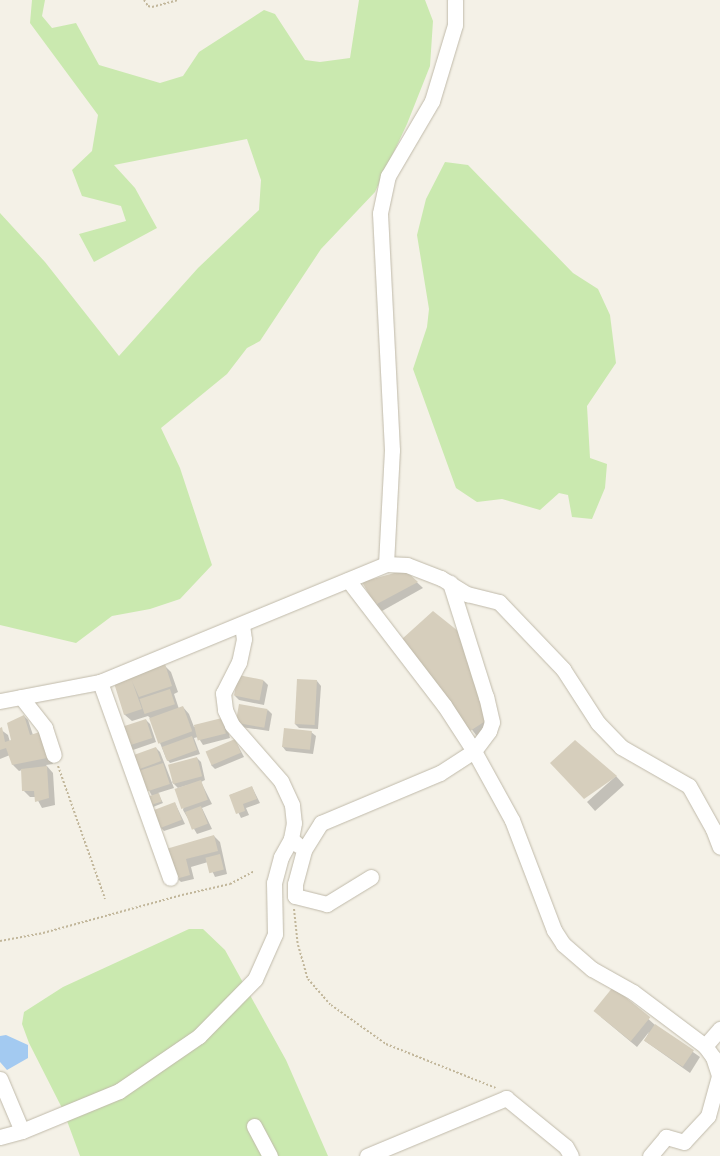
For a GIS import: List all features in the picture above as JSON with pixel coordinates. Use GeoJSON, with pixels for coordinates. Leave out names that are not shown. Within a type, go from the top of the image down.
{"type":"FeatureCollection","features":[{"type":"Feature","properties":{"kind":"street"},"geometry":{"type":"LineString","coordinates":[[386,564],[392,450],[380,213],[388,176],[432,100],[454,25],[455,0]]}},
{"type":"Feature","properties":{"kind":"street"},"geometry":{"type":"LineString","coordinates":[[0,701],[100,682],[242,625],[386,564],[407,565],[450,583],[467,594],[493,599],[499,602],[563,669],[598,723],[621,747],[689,786],[714,829],[720,846]]}},
{"type":"Feature","properties":{"kind":"street"},"geometry":{"type":"LineString","coordinates":[[348,580],[444,705],[474,751],[512,820],[554,930],[563,944],[592,969],[633,992],[705,1046],[713,1057],[719,1076],[708,1116],[684,1142],[666,1137],[650,1156]]}},
{"type":"Feature","properties":{"kind":"street"},"geometry":{"type":"LineString","coordinates":[[370,877],[327,904],[295,896],[295,884],[304,850],[321,822],[440,773],[474,751],[489,732],[492,722],[486,697],[450,583]]}},
{"type":"Feature","properties":{"kind":"street"},"geometry":{"type":"LineString","coordinates":[[0,1136],[22,1131],[119,1091],[199,1036],[255,979],[275,934],[274,883],[281,857],[292,840],[294,823],[292,805],[281,781],[232,725],[225,710],[224,693],[239,662],[244,639],[242,625]]}},
{"type":"Feature","properties":{"kind":"street"},"geometry":{"type":"LineString","coordinates":[[100,682],[170,878]]}},
{"type":"Feature","properties":{"kind":"street"},"geometry":{"type":"LineString","coordinates":[[21,697],[45,728],[54,755]]}},
{"type":"Feature","properties":{"kind":"street"},"geometry":{"type":"LineString","coordinates":[[292,840],[304,850]]}},
{"type":"Feature","properties":{"kind":"street"},"geometry":{"type":"LineString","coordinates":[[705,1046],[720,1029]]}},
{"type":"Feature","properties":{"kind":"street"},"geometry":{"type":"LineString","coordinates":[[0,1079],[22,1131]]}},
{"type":"Feature","properties":{"kind":"street"},"geometry":{"type":"LineString","coordinates":[[366,1156],[506,1098],[566,1147],[572,1156]]}},
{"type":"Feature","properties":{"kind":"street"},"geometry":{"type":"LineString","coordinates":[[254,1126],[270,1156]]}},
{"type":"Feature","properties":{"kind":"path"},"geometry":{"type":"LineString","coordinates":[[144,0],[148,6],[152,7],[178,0]]}},
{"type":"Feature","properties":{"kind":"path"},"geometry":{"type":"LineString","coordinates":[[54,755],[105,899]]}},
{"type":"Feature","properties":{"kind":"path"},"geometry":{"type":"LineString","coordinates":[[0,941],[43,933],[182,895],[230,884],[254,871]]}},
{"type":"Feature","properties":{"kind":"path"},"geometry":{"type":"LineString","coordinates":[[295,896],[293,913],[298,945],[308,979],[331,1005],[386,1044],[476,1078],[499,1089],[506,1098]]}},
{"type":"Feature","properties":{"kind":"green space"},"geometry":{"type":"Polygon","coordinates":[[[32,0],[45,0],[42,16],[52,28],[76,23],[99,65],[160,83],[183,76],[199,52],[264,10],[275,14],[305,60],[320,62],[350,58],[359,0],[425,0],[433,21],[430,66],[407,124],[375,192],[321,249],[260,341],[247,348],[227,374],[161,428],[180,468],[212,565],[180,599],[150,609],[112,616],[76,643],[0,625],[0,213],[45,262],[119,356],[198,268],[259,210],[261,180],[247,139],[114,165],[135,188],[157,228],[94,262],[79,234],[126,221],[121,206],[82,196],[72,170],[92,151],[98,115],[30,23],[32,0]]]}},
{"type":"Feature","properties":{"kind":"green space"},"geometry":{"type":"Polygon","coordinates":[[[445,162],[468,165],[573,273],[598,289],[610,315],[616,363],[587,406],[590,458],[607,464],[605,488],[592,519],[572,517],[568,495],[559,493],[540,510],[502,499],[477,502],[456,488],[413,369],[427,327],[429,309],[417,235],[426,199],[445,162]]]}},
{"type":"Feature","properties":{"kind":"green space"},"geometry":{"type":"Polygon","coordinates":[[[189,929],[203,929],[225,950],[286,1060],[328,1156],[80,1156],[63,1110],[29,1043],[22,1024],[24,1012],[63,987],[189,929]]]}},
{"type":"Feature","properties":{"kind":"water"},"geometry":{"type":"Polygon","coordinates":[[[6,1035],[28,1045],[28,1058],[7,1070],[0,1062],[0,1036],[6,1035]]]}},
{"type":"Feature","properties":{"kind":"building"},"geometry":{"type":"Polygon","coordinates":[[[405,570],[418,582],[375,605],[362,582],[405,570]]]}},
{"type":"Feature","properties":{"kind":"building"},"geometry":{"type":"Polygon","coordinates":[[[433,611],[458,631],[487,720],[470,731],[402,639],[433,611]]]}},
{"type":"Feature","properties":{"kind":"building"},"geometry":{"type":"Polygon","coordinates":[[[165,664],[172,686],[139,697],[132,681],[142,709],[124,715],[114,683],[165,664]]]}},
{"type":"Feature","properties":{"kind":"building"},"geometry":{"type":"Polygon","coordinates":[[[238,675],[264,680],[260,701],[234,696],[238,675]]]}},
{"type":"Feature","properties":{"kind":"building"},"geometry":{"type":"Polygon","coordinates":[[[297,679],[317,680],[315,725],[295,724],[297,679]]]}},
{"type":"Feature","properties":{"kind":"building"},"geometry":{"type":"Polygon","coordinates":[[[170,689],[175,704],[145,714],[140,699],[170,689]]]}},
{"type":"Feature","properties":{"kind":"building"},"geometry":{"type":"Polygon","coordinates":[[[239,704],[268,709],[264,728],[236,723],[239,704]]]}},
{"type":"Feature","properties":{"kind":"building"},"geometry":{"type":"Polygon","coordinates":[[[183,706],[192,731],[158,744],[149,718],[183,706]]]}},
{"type":"Feature","properties":{"kind":"building"},"geometry":{"type":"Polygon","coordinates":[[[24,715],[30,735],[40,732],[47,758],[12,765],[6,748],[0,750],[0,728],[2,727],[5,742],[11,740],[7,723],[24,715]]]}},
{"type":"Feature","properties":{"kind":"building"},"geometry":{"type":"Polygon","coordinates":[[[222,718],[226,734],[198,741],[194,725],[222,718]]]}},
{"type":"Feature","properties":{"kind":"building"},"geometry":{"type":"Polygon","coordinates":[[[146,719],[152,738],[128,746],[122,727],[146,719]]]}},
{"type":"Feature","properties":{"kind":"building"},"geometry":{"type":"Polygon","coordinates":[[[284,728],[312,731],[310,750],[282,747],[284,728]]]}},
{"type":"Feature","properties":{"kind":"building"},"geometry":{"type":"Polygon","coordinates":[[[192,736],[197,750],[167,761],[162,747],[192,736]]]}},
{"type":"Feature","properties":{"kind":"building"},"geometry":{"type":"Polygon","coordinates":[[[235,739],[241,753],[211,765],[206,752],[235,739]]]}},
{"type":"Feature","properties":{"kind":"building"},"geometry":{"type":"Polygon","coordinates":[[[575,740],[617,776],[584,799],[550,763],[575,740]]]}},
{"type":"Feature","properties":{"kind":"building"},"geometry":{"type":"Polygon","coordinates":[[[156,747],[161,761],[138,770],[133,756],[156,747]]]}},
{"type":"Feature","properties":{"kind":"building"},"geometry":{"type":"Polygon","coordinates":[[[197,757],[202,776],[173,784],[168,765],[197,757]]]}},
{"type":"Feature","properties":{"kind":"building"},"geometry":{"type":"Polygon","coordinates":[[[163,763],[170,784],[146,792],[139,771],[163,763]]]}},
{"type":"Feature","properties":{"kind":"building"},"geometry":{"type":"Polygon","coordinates":[[[47,766],[49,798],[35,802],[34,791],[22,791],[21,769],[47,766]]]}},
{"type":"Feature","properties":{"kind":"building"},"geometry":{"type":"Polygon","coordinates":[[[201,780],[208,800],[181,809],[175,789],[201,780]]]}},
{"type":"Feature","properties":{"kind":"building"},"geometry":{"type":"Polygon","coordinates":[[[252,786],[257,799],[243,804],[245,811],[236,814],[229,795],[252,786]]]}},
{"type":"Feature","properties":{"kind":"building"},"geometry":{"type":"Polygon","coordinates":[[[159,793],[162,802],[149,806],[147,797],[159,793]]]}},
{"type":"Feature","properties":{"kind":"building"},"geometry":{"type":"Polygon","coordinates":[[[175,802],[182,820],[160,828],[154,810],[175,802]]]}},
{"type":"Feature","properties":{"kind":"building"},"geometry":{"type":"Polygon","coordinates":[[[201,806],[208,824],[192,830],[185,812],[201,806]]]}},
{"type":"Feature","properties":{"kind":"building"},"geometry":{"type":"Polygon","coordinates":[[[214,835],[218,851],[186,859],[190,875],[176,879],[166,849],[214,835]]]}},
{"type":"Feature","properties":{"kind":"building"},"geometry":{"type":"Polygon","coordinates":[[[220,854],[224,870],[209,873],[205,858],[220,854]]]}},
{"type":"Feature","properties":{"kind":"building"},"geometry":{"type":"Polygon","coordinates":[[[613,987],[650,1017],[631,1041],[593,1011],[613,987]]]}},
{"type":"Feature","properties":{"kind":"building"},"geometry":{"type":"Polygon","coordinates":[[[655,1024],[694,1050],[683,1067],[644,1041],[655,1024]]]}}]}
